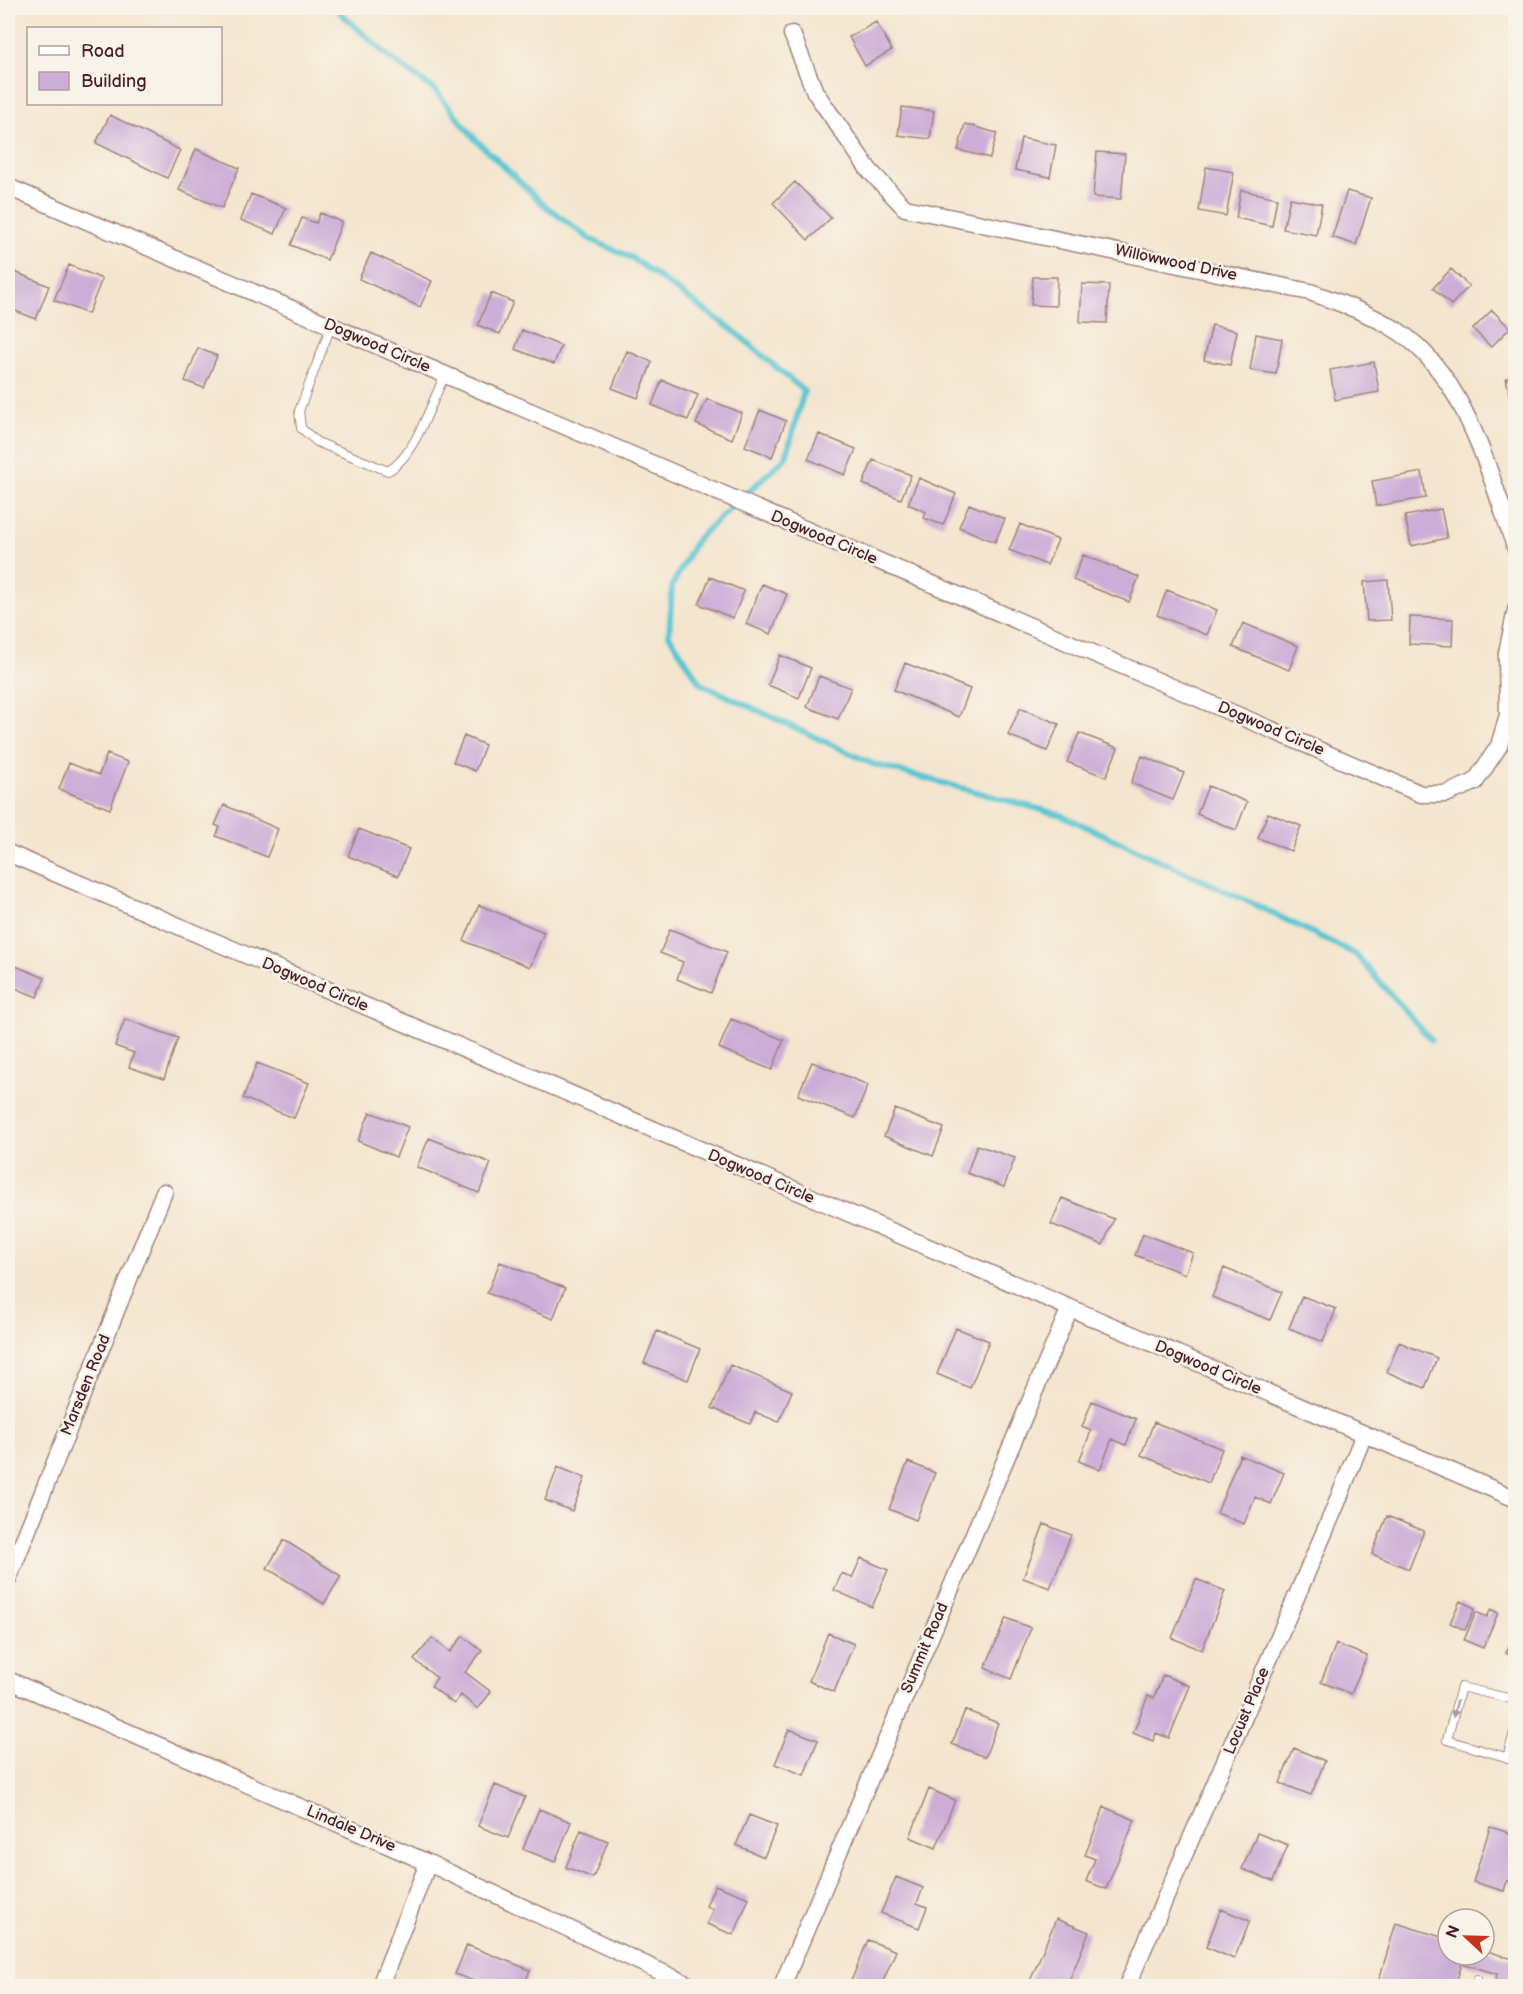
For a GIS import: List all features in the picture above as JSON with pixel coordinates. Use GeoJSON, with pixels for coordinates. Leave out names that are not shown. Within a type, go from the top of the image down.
{"type":"FeatureCollection","features":[{"type":"Feature","properties":{"kind":"street","name":"Willowwood Drive"},"geometry":{"type":"LineString","coordinates":[[792,34],[815,92],[869,170],[905,208],[1310,292],[1356,308],[1399,332],[1432,361],[1459,401],[1515,549]]}},
{"type":"Feature","properties":{"kind":"street","name":"Dogwood Circle"},"geometry":{"type":"LineString","coordinates":[[8,188],[1421,794],[1446,794],[1475,782],[1499,746],[1509,715],[1507,653],[1515,610]]}},
{"type":"Feature","properties":{"kind":"street","name":"Dogwood Circle"},"geometry":{"type":"LineString","coordinates":[[8,853],[1068,1310],[1515,1499]]}},
{"type":"Feature","properties":{"kind":"street","name":"Marsden Road"},"geometry":{"type":"LineString","coordinates":[[8,1579],[164,1192]]}},
{"type":"Feature","properties":{"kind":"street","name":"Summit Road"},"geometry":{"type":"LineString","coordinates":[[782,1986],[1068,1310]]}},
{"type":"Feature","properties":{"kind":"street","name":"Locust Place"},"geometry":{"type":"LineString","coordinates":[[1127,1986],[1334,1510],[1364,1434]]}},
{"type":"Feature","properties":{"kind":"street","name":"Lindale Drive"},"geometry":{"type":"LineString","coordinates":[[8,1680],[428,1863],[691,1986]]}},
{"type":"Feature","properties":{"kind":"street"},"geometry":{"type":"LineString","coordinates":[[380,1986],[428,1863]]}},
{"type":"Feature","properties":{"kind":"lane"},"geometry":{"type":"LineString","coordinates":[[331,326],[299,411],[301,428],[317,442],[387,471],[400,465],[445,375]]}},
{"type":"Feature","properties":{"kind":"lane"},"geometry":{"type":"LineString","coordinates":[[1515,1700],[1461,1687],[1447,1740],[1511,1759],[1515,1725]]}},
{"type":"Feature","properties":{"kind":"building"},"geometry":{"type":"Polygon","coordinates":[[[876,22],[892,50],[865,66],[849,37],[876,22]]]}},
{"type":"Feature","properties":{"kind":"building"},"geometry":{"type":"Polygon","coordinates":[[[902,107],[934,111],[930,139],[898,135],[902,107]]]}},
{"type":"Feature","properties":{"kind":"building"},"geometry":{"type":"Polygon","coordinates":[[[110,115],[180,150],[167,178],[96,143],[110,115]]]}},
{"type":"Feature","properties":{"kind":"building"},"geometry":{"type":"Polygon","coordinates":[[[965,124],[997,133],[990,158],[958,150],[965,124]]]}},
{"type":"Feature","properties":{"kind":"building"},"geometry":{"type":"Polygon","coordinates":[[[1021,138],[1056,145],[1050,177],[1015,170],[1021,138]]]}},
{"type":"Feature","properties":{"kind":"building"},"geometry":{"type":"Polygon","coordinates":[[[196,149],[239,168],[222,208],[179,190],[196,149]]]}},
{"type":"Feature","properties":{"kind":"building"},"geometry":{"type":"Polygon","coordinates":[[[1097,152],[1125,154],[1121,199],[1093,197],[1097,152]]]}},
{"type":"Feature","properties":{"kind":"building"},"geometry":{"type":"Polygon","coordinates":[[[1206,167],[1234,172],[1226,216],[1199,211],[1206,167]]]}},
{"type":"Feature","properties":{"kind":"building"},"geometry":{"type":"Polygon","coordinates":[[[795,182],[831,218],[808,240],[773,203],[795,182]]]}},
{"type":"Feature","properties":{"kind":"building"},"geometry":{"type":"Polygon","coordinates":[[[1241,190],[1277,198],[1272,226],[1236,218],[1241,190]]]}},
{"type":"Feature","properties":{"kind":"building"},"geometry":{"type":"Polygon","coordinates":[[[1347,191],[1371,198],[1356,245],[1332,237],[1347,191]]]}},
{"type":"Feature","properties":{"kind":"building"},"geometry":{"type":"Polygon","coordinates":[[[251,194],[286,208],[275,234],[241,220],[251,194]]]}},
{"type":"Feature","properties":{"kind":"building"},"geometry":{"type":"Polygon","coordinates":[[[1290,198],[1322,204],[1316,235],[1283,229],[1290,198]]]}},
{"type":"Feature","properties":{"kind":"building"},"geometry":{"type":"Polygon","coordinates":[[[320,213],[342,222],[327,260],[291,245],[302,218],[316,223],[320,213]]]}},
{"type":"Feature","properties":{"kind":"building"},"geometry":{"type":"Polygon","coordinates":[[[371,253],[432,281],[420,307],[359,279],[371,253]]]}},
{"type":"Feature","properties":{"kind":"building"},"geometry":{"type":"Polygon","coordinates":[[[69,265],[102,279],[88,314],[54,300],[69,265]]]}},
{"type":"Feature","properties":{"kind":"building"},"geometry":{"type":"Polygon","coordinates":[[[1451,269],[1469,286],[1451,305],[1433,288],[1451,269]]]}},
{"type":"Feature","properties":{"kind":"building"},"geometry":{"type":"Polygon","coordinates":[[[15,272],[49,286],[36,319],[8,308],[8,289],[15,272]]]}},
{"type":"Feature","properties":{"kind":"building"},"geometry":{"type":"Polygon","coordinates":[[[1033,277],[1057,277],[1056,306],[1031,305],[1033,277]]]}},
{"type":"Feature","properties":{"kind":"building"},"geometry":{"type":"Polygon","coordinates":[[[1082,284],[1109,285],[1107,323],[1080,322],[1082,284]]]}},
{"type":"Feature","properties":{"kind":"building"},"geometry":{"type":"Polygon","coordinates":[[[491,293],[513,302],[500,334],[478,325],[491,293]]]}},
{"type":"Feature","properties":{"kind":"building"},"geometry":{"type":"Polygon","coordinates":[[[1492,310],[1510,328],[1491,347],[1473,329],[1492,310]]]}},
{"type":"Feature","properties":{"kind":"building"},"geometry":{"type":"Polygon","coordinates":[[[1212,325],[1237,331],[1230,365],[1204,360],[1212,325]]]}},
{"type":"Feature","properties":{"kind":"building"},"geometry":{"type":"Polygon","coordinates":[[[522,330],[561,346],[554,364],[515,349],[522,330]]]}},
{"type":"Feature","properties":{"kind":"building"},"geometry":{"type":"Polygon","coordinates":[[[1256,334],[1282,339],[1276,374],[1250,370],[1256,334]]]}},
{"type":"Feature","properties":{"kind":"building"},"geometry":{"type":"Polygon","coordinates":[[[198,348],[217,356],[204,388],[185,381],[198,348]]]}},
{"type":"Feature","properties":{"kind":"building"},"geometry":{"type":"Polygon","coordinates":[[[627,351],[652,362],[638,398],[612,388],[627,351]]]}},
{"type":"Feature","properties":{"kind":"building"},"geometry":{"type":"Polygon","coordinates":[[[1374,362],[1379,392],[1335,400],[1330,370],[1374,362]]]}},
{"type":"Feature","properties":{"kind":"building"},"geometry":{"type":"Polygon","coordinates":[[[1516,377],[1516,402],[1511,403],[1506,378],[1516,377]]]}},
{"type":"Feature","properties":{"kind":"building"},"geometry":{"type":"Polygon","coordinates":[[[662,380],[698,395],[688,420],[652,405],[662,380]]]}},
{"type":"Feature","properties":{"kind":"building"},"geometry":{"type":"Polygon","coordinates":[[[707,399],[742,413],[732,439],[696,424],[707,399]]]}},
{"type":"Feature","properties":{"kind":"building"},"geometry":{"type":"Polygon","coordinates":[[[760,410],[786,421],[772,457],[745,446],[760,410]]]}},
{"type":"Feature","properties":{"kind":"building"},"geometry":{"type":"Polygon","coordinates":[[[819,434],[856,449],[845,475],[808,459],[819,434]]]}},
{"type":"Feature","properties":{"kind":"building"},"geometry":{"type":"Polygon","coordinates":[[[873,460],[911,475],[901,499],[863,484],[873,460]]]}},
{"type":"Feature","properties":{"kind":"building"},"geometry":{"type":"Polygon","coordinates":[[[1422,472],[1426,498],[1376,506],[1372,481],[1422,472]]]}},
{"type":"Feature","properties":{"kind":"building"},"geometry":{"type":"Polygon","coordinates":[[[919,478],[956,494],[943,525],[924,518],[926,512],[908,504],[919,478]]]}},
{"type":"Feature","properties":{"kind":"building"},"geometry":{"type":"Polygon","coordinates":[[[969,504],[1005,519],[995,542],[959,527],[969,504]]]}},
{"type":"Feature","properties":{"kind":"building"},"geometry":{"type":"Polygon","coordinates":[[[1441,509],[1447,538],[1411,546],[1405,516],[1441,509]]]}},
{"type":"Feature","properties":{"kind":"building"},"geometry":{"type":"Polygon","coordinates":[[[1020,524],[1058,540],[1047,565],[1009,550],[1020,524]]]}},
{"type":"Feature","properties":{"kind":"building"},"geometry":{"type":"Polygon","coordinates":[[[1083,555],[1139,577],[1129,602],[1073,580],[1083,555]]]}},
{"type":"Feature","properties":{"kind":"building"},"geometry":{"type":"Polygon","coordinates":[[[710,577],[744,591],[733,618],[699,604],[710,577]]]}},
{"type":"Feature","properties":{"kind":"building"},"geometry":{"type":"Polygon","coordinates":[[[1388,580],[1391,620],[1367,621],[1364,582],[1388,580]]]}},
{"type":"Feature","properties":{"kind":"building"},"geometry":{"type":"Polygon","coordinates":[[[762,584],[787,594],[771,634],[746,624],[762,584]]]}},
{"type":"Feature","properties":{"kind":"building"},"geometry":{"type":"Polygon","coordinates":[[[1167,590],[1217,610],[1207,635],[1157,615],[1167,590]]]}},
{"type":"Feature","properties":{"kind":"building"},"geometry":{"type":"Polygon","coordinates":[[[1410,617],[1453,619],[1452,646],[1409,644],[1410,617]]]}},
{"type":"Feature","properties":{"kind":"building"},"geometry":{"type":"Polygon","coordinates":[[[1243,623],[1298,646],[1289,670],[1233,647],[1243,623]]]}},
{"type":"Feature","properties":{"kind":"building"},"geometry":{"type":"Polygon","coordinates":[[[780,655],[811,668],[799,698],[768,685],[780,655]]]}},
{"type":"Feature","properties":{"kind":"building"},"geometry":{"type":"Polygon","coordinates":[[[905,663],[970,689],[959,717],[894,690],[905,663]]]}},
{"type":"Feature","properties":{"kind":"building"},"geometry":{"type":"Polygon","coordinates":[[[819,676],[851,688],[838,719],[807,707],[819,676]]]}},
{"type":"Feature","properties":{"kind":"building"},"geometry":{"type":"Polygon","coordinates":[[[1020,708],[1059,724],[1047,751],[1008,735],[1020,708]]]}},
{"type":"Feature","properties":{"kind":"building"},"geometry":{"type":"Polygon","coordinates":[[[1079,733],[1118,748],[1106,777],[1067,762],[1079,733]]]}},
{"type":"Feature","properties":{"kind":"building"},"geometry":{"type":"Polygon","coordinates":[[[464,736],[485,745],[475,771],[453,762],[464,736]]]}},
{"type":"Feature","properties":{"kind":"building"},"geometry":{"type":"Polygon","coordinates":[[[107,754],[128,762],[110,809],[59,789],[69,763],[99,775],[107,754]]]}},
{"type":"Feature","properties":{"kind":"building"},"geometry":{"type":"Polygon","coordinates":[[[1142,756],[1184,773],[1173,800],[1131,783],[1142,756]]]}},
{"type":"Feature","properties":{"kind":"building"},"geometry":{"type":"Polygon","coordinates":[[[1208,786],[1247,802],[1236,830],[1197,814],[1208,786]]]}},
{"type":"Feature","properties":{"kind":"building"},"geometry":{"type":"Polygon","coordinates":[[[224,805],[278,829],[267,857],[216,836],[220,827],[215,825],[224,805]]]}},
{"type":"Feature","properties":{"kind":"building"},"geometry":{"type":"Polygon","coordinates":[[[1268,813],[1301,826],[1291,851],[1258,838],[1268,813]]]}},
{"type":"Feature","properties":{"kind":"building"},"geometry":{"type":"Polygon","coordinates":[[[359,829],[409,849],[398,876],[348,856],[359,829]]]}},
{"type":"Feature","properties":{"kind":"building"},"geometry":{"type":"Polygon","coordinates":[[[479,905],[544,932],[530,967],[464,941],[479,905]]]}},
{"type":"Feature","properties":{"kind":"building"},"geometry":{"type":"Polygon","coordinates":[[[670,929],[727,952],[711,993],[677,979],[683,962],[660,953],[670,929]]]}},
{"type":"Feature","properties":{"kind":"building"},"geometry":{"type":"Polygon","coordinates":[[[8,963],[45,978],[37,997],[8,985],[8,963]]]}},
{"type":"Feature","properties":{"kind":"building"},"geometry":{"type":"Polygon","coordinates":[[[125,1019],[178,1038],[164,1079],[129,1067],[134,1053],[115,1046],[125,1019]]]}},
{"type":"Feature","properties":{"kind":"building"},"geometry":{"type":"Polygon","coordinates":[[[731,1019],[784,1040],[772,1070],[719,1048],[731,1019]]]}},
{"type":"Feature","properties":{"kind":"building"},"geometry":{"type":"Polygon","coordinates":[[[812,1062],[868,1085],[855,1118],[798,1095],[812,1062]]]}},
{"type":"Feature","properties":{"kind":"building"},"geometry":{"type":"Polygon","coordinates":[[[257,1063],[309,1083],[294,1118],[243,1098],[257,1063]]]}},
{"type":"Feature","properties":{"kind":"building"},"geometry":{"type":"Polygon","coordinates":[[[895,1109],[944,1128],[933,1156],[884,1136],[895,1109]]]}},
{"type":"Feature","properties":{"kind":"building"},"geometry":{"type":"Polygon","coordinates":[[[370,1112],[408,1127],[396,1157],[358,1141],[370,1112]]]}},
{"type":"Feature","properties":{"kind":"building"},"geometry":{"type":"Polygon","coordinates":[[[429,1138],[491,1163],[479,1193],[417,1167],[429,1138]]]}},
{"type":"Feature","properties":{"kind":"building"},"geometry":{"type":"Polygon","coordinates":[[[977,1145],[1015,1158],[1004,1187],[967,1173],[977,1145]]]}},
{"type":"Feature","properties":{"kind":"building"},"geometry":{"type":"Polygon","coordinates":[[[1062,1198],[1114,1219],[1103,1245],[1051,1224],[1062,1198]]]}},
{"type":"Feature","properties":{"kind":"building"},"geometry":{"type":"Polygon","coordinates":[[[1143,1234],[1193,1253],[1185,1274],[1135,1255],[1143,1234]]]}},
{"type":"Feature","properties":{"kind":"building"},"geometry":{"type":"Polygon","coordinates":[[[500,1262],[565,1288],[553,1319],[487,1293],[500,1262]]]}},
{"type":"Feature","properties":{"kind":"building"},"geometry":{"type":"Polygon","coordinates":[[[1224,1268],[1282,1292],[1270,1320],[1212,1297],[1224,1268]]]}},
{"type":"Feature","properties":{"kind":"building"},"geometry":{"type":"Polygon","coordinates":[[[1302,1296],[1336,1309],[1323,1342],[1289,1328],[1302,1296]]]}},
{"type":"Feature","properties":{"kind":"building"},"geometry":{"type":"Polygon","coordinates":[[[956,1328],[989,1341],[970,1388],[937,1374],[956,1328]]]}},
{"type":"Feature","properties":{"kind":"building"},"geometry":{"type":"Polygon","coordinates":[[[657,1331],[700,1349],[688,1380],[644,1363],[657,1331]]]}},
{"type":"Feature","properties":{"kind":"building"},"geometry":{"type":"Polygon","coordinates":[[[1399,1342],[1437,1358],[1425,1388],[1387,1372],[1399,1342]]]}},
{"type":"Feature","properties":{"kind":"building"},"geometry":{"type":"Polygon","coordinates":[[[730,1365],[792,1391],[779,1422],[755,1412],[750,1424],[712,1408],[730,1365]]]}},
{"type":"Feature","properties":{"kind":"building"},"geometry":{"type":"Polygon","coordinates":[[[1092,1401],[1136,1419],[1126,1445],[1112,1439],[1100,1470],[1079,1461],[1091,1431],[1082,1427],[1092,1401]]]}},
{"type":"Feature","properties":{"kind":"building"},"geometry":{"type":"Polygon","coordinates":[[[1154,1422],[1222,1449],[1209,1483],[1141,1455],[1154,1422]]]}},
{"type":"Feature","properties":{"kind":"building"},"geometry":{"type":"Polygon","coordinates":[[[1240,1455],[1284,1473],[1271,1504],[1255,1497],[1244,1524],[1217,1513],[1240,1455]]]}},
{"type":"Feature","properties":{"kind":"building"},"geometry":{"type":"Polygon","coordinates":[[[908,1462],[935,1473],[916,1520],[889,1509],[908,1462]]]}},
{"type":"Feature","properties":{"kind":"building"},"geometry":{"type":"Polygon","coordinates":[[[558,1467],[585,1478],[572,1511],[545,1500],[558,1467]]]}},
{"type":"Feature","properties":{"kind":"building"},"geometry":{"type":"Polygon","coordinates":[[[1387,1516],[1424,1531],[1409,1569],[1372,1554],[1387,1516]]]}},
{"type":"Feature","properties":{"kind":"building"},"geometry":{"type":"Polygon","coordinates":[[[1044,1524],[1071,1535],[1050,1588],[1023,1578],[1044,1524]]]}},
{"type":"Feature","properties":{"kind":"building"},"geometry":{"type":"Polygon","coordinates":[[[284,1540],[341,1576],[324,1604],[267,1568],[284,1540]]]}},
{"type":"Feature","properties":{"kind":"building"},"geometry":{"type":"Polygon","coordinates":[[[861,1558],[888,1570],[872,1607],[834,1590],[842,1573],[852,1578],[861,1558]]]}},
{"type":"Feature","properties":{"kind":"building"},"geometry":{"type":"Polygon","coordinates":[[[1196,1579],[1225,1591],[1202,1650],[1172,1638],[1196,1579]]]}},
{"type":"Feature","properties":{"kind":"building"},"geometry":{"type":"Polygon","coordinates":[[[1460,1601],[1475,1608],[1465,1630],[1450,1623],[1460,1601]]]}},
{"type":"Feature","properties":{"kind":"building"},"geometry":{"type":"Polygon","coordinates":[[[1491,1609],[1498,1613],[1483,1648],[1464,1640],[1476,1612],[1487,1617],[1491,1609]]]}},
{"type":"Feature","properties":{"kind":"building"},"geometry":{"type":"Polygon","coordinates":[[[1006,1618],[1031,1628],[1011,1679],[985,1668],[1006,1618]]]}},
{"type":"Feature","properties":{"kind":"building"},"geometry":{"type":"Polygon","coordinates":[[[1516,1629],[1516,1657],[1506,1653],[1516,1629]]]}},
{"type":"Feature","properties":{"kind":"building"},"geometry":{"type":"Polygon","coordinates":[[[828,1633],[854,1644],[834,1692],[809,1681],[828,1633]]]}},
{"type":"Feature","properties":{"kind":"building"},"geometry":{"type":"Polygon","coordinates":[[[463,1636],[482,1651],[465,1672],[491,1692],[478,1709],[461,1695],[454,1704],[431,1686],[437,1678],[414,1660],[432,1638],[450,1652],[463,1636]]]}},
{"type":"Feature","properties":{"kind":"building"},"geometry":{"type":"Polygon","coordinates":[[[1336,1644],[1367,1656],[1351,1694],[1321,1682],[1336,1644]]]}},
{"type":"Feature","properties":{"kind":"building"},"geometry":{"type":"Polygon","coordinates":[[[1163,1675],[1190,1686],[1169,1738],[1156,1733],[1153,1741],[1133,1733],[1148,1696],[1154,1698],[1163,1675]]]}},
{"type":"Feature","properties":{"kind":"building"},"geometry":{"type":"Polygon","coordinates":[[[965,1710],[998,1723],[985,1757],[952,1744],[965,1710]]]}},
{"type":"Feature","properties":{"kind":"building"},"geometry":{"type":"Polygon","coordinates":[[[789,1729],[818,1740],[804,1775],[775,1764],[789,1729]]]}},
{"type":"Feature","properties":{"kind":"building"},"geometry":{"type":"Polygon","coordinates":[[[1294,1748],[1325,1761],[1311,1795],[1280,1783],[1294,1748]]]}},
{"type":"Feature","properties":{"kind":"building"},"geometry":{"type":"Polygon","coordinates":[[[495,1785],[525,1797],[508,1838],[478,1826],[495,1785]]]}},
{"type":"Feature","properties":{"kind":"building"},"geometry":{"type":"Polygon","coordinates":[[[929,1789],[955,1800],[936,1848],[910,1837],[929,1789]]]}},
{"type":"Feature","properties":{"kind":"building"},"geometry":{"type":"Polygon","coordinates":[[[1104,1807],[1135,1820],[1106,1889],[1086,1881],[1095,1859],[1085,1855],[1104,1807]]]}},
{"type":"Feature","properties":{"kind":"building"},"geometry":{"type":"Polygon","coordinates":[[[539,1809],[571,1822],[555,1862],[523,1849],[539,1809]]]}},
{"type":"Feature","properties":{"kind":"building"},"geometry":{"type":"Polygon","coordinates":[[[749,1815],[777,1826],[764,1857],[736,1845],[749,1815]]]}},
{"type":"Feature","properties":{"kind":"building"},"geometry":{"type":"Polygon","coordinates":[[[1490,1827],[1516,1835],[1516,1883],[1507,1881],[1504,1891],[1473,1882],[1490,1827]]]}},
{"type":"Feature","properties":{"kind":"building"},"geometry":{"type":"Polygon","coordinates":[[[581,1830],[608,1841],[593,1878],[566,1867],[581,1830]]]}},
{"type":"Feature","properties":{"kind":"building"},"geometry":{"type":"Polygon","coordinates":[[[1257,1833],[1288,1845],[1273,1881],[1242,1869],[1257,1833]]]}},
{"type":"Feature","properties":{"kind":"building"},"geometry":{"type":"Polygon","coordinates":[[[896,1877],[923,1888],[917,1903],[927,1907],[919,1928],[881,1913],[896,1877]]]}},
{"type":"Feature","properties":{"kind":"building"},"geometry":{"type":"Polygon","coordinates":[[[715,1885],[749,1898],[734,1935],[707,1924],[713,1909],[706,1906],[715,1885]]]}},
{"type":"Feature","properties":{"kind":"building"},"geometry":{"type":"Polygon","coordinates":[[[1221,1909],[1250,1921],[1234,1959],[1206,1947],[1221,1909]]]}},
{"type":"Feature","properties":{"kind":"building"},"geometry":{"type":"Polygon","coordinates":[[[1056,1919],[1089,1932],[1067,1986],[1028,1986],[1056,1919]]]}},
{"type":"Feature","properties":{"kind":"building"},"geometry":{"type":"Polygon","coordinates":[[[1396,1923],[1436,1935],[1436,1967],[1461,1967],[1455,1986],[1377,1986],[1396,1923]]]}},
{"type":"Feature","properties":{"kind":"building"},"geometry":{"type":"Polygon","coordinates":[[[868,1940],[896,1951],[881,1986],[849,1986],[868,1940]]]}},
{"type":"Feature","properties":{"kind":"building"},"geometry":{"type":"Polygon","coordinates":[[[467,1945],[530,1970],[524,1986],[486,1986],[455,1974],[467,1945]]]}},
{"type":"Feature","properties":{"kind":"building"},"geometry":{"type":"Polygon","coordinates":[[[1496,1954],[1516,1960],[1516,1986],[1494,1986],[1497,1974],[1475,1967],[1496,1967],[1496,1954]]]}},
{"type":"Feature","properties":{"kind":"waterway"},"geometry":{"type":"LineString","coordinates":[[335,8],[390,58],[435,90],[476,140],[544,205],[590,239],[632,258],[734,331],[804,391],[786,457],[696,540],[672,586],[669,635],[701,684],[873,764],[1061,815],[1260,907],[1355,954],[1431,1040]]}}]}
